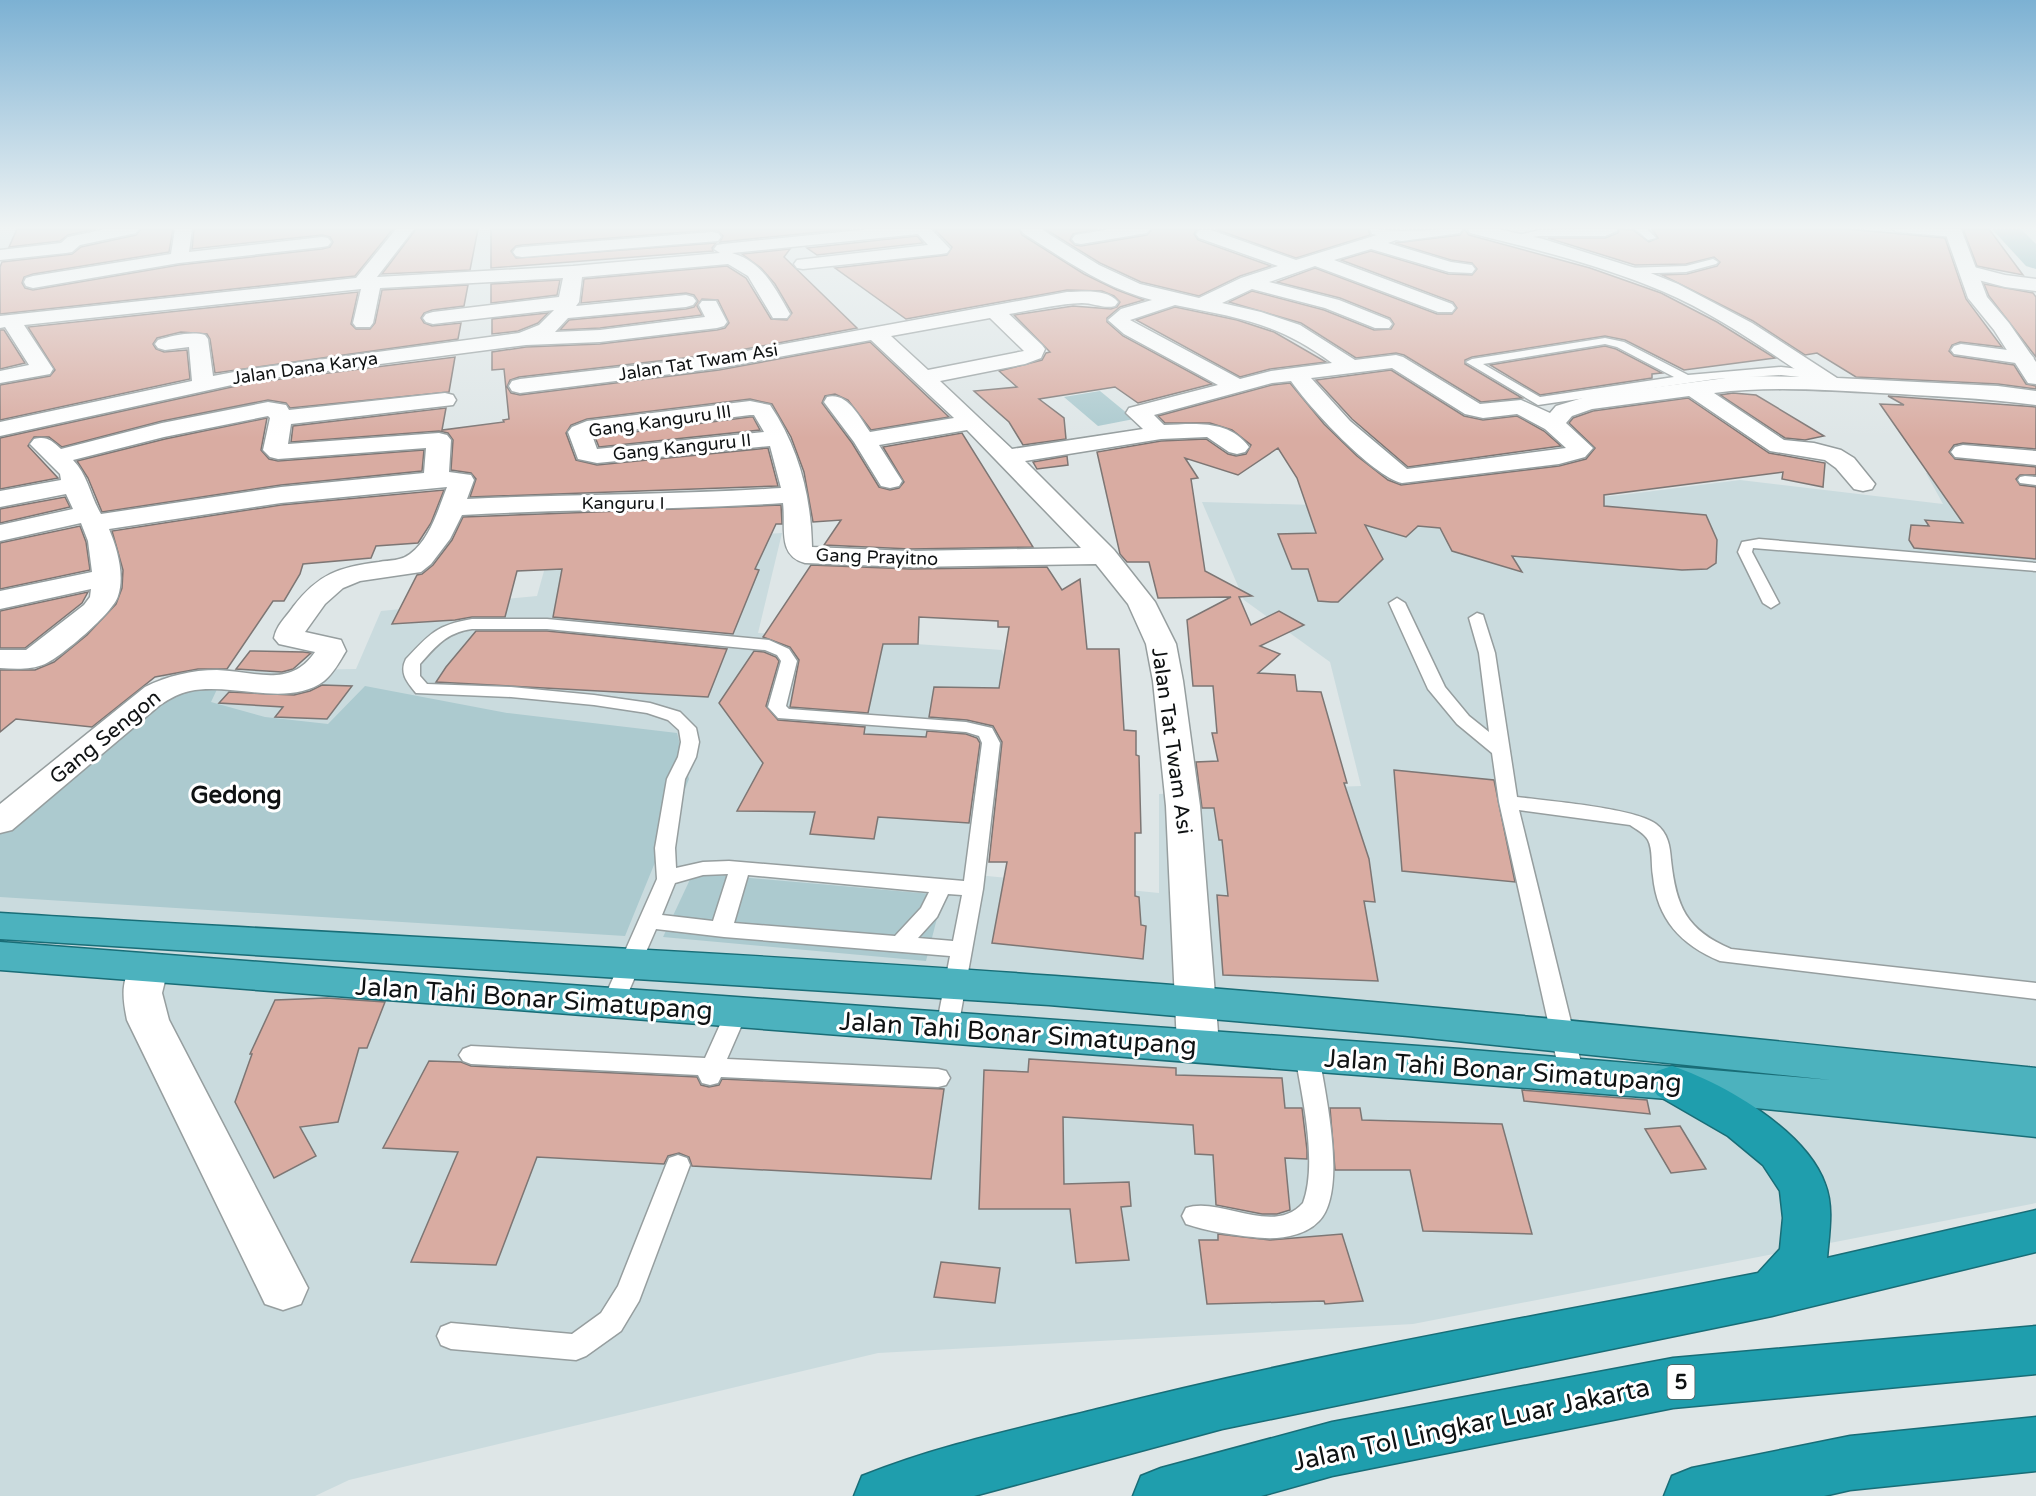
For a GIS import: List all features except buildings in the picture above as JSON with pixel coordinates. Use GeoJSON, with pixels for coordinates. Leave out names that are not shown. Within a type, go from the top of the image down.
{"type":"FeatureCollection","features":[{"type":"Feature","properties":{"kind":"highway","name":"Jalan Tahi Bonar Simatupang"},"geometry":{"type":"LineString","coordinates":[[0,926],[630,964],[958,967],[1568,1056],[1672,1083],[2036,1119]]}},
{"type":"Feature","properties":{"kind":"highway","name":"Jalan Tahi Bonar Simatupang"},"geometry":{"type":"LineString","coordinates":[[0,956],[322,984],[1198,1045],[1307,1055],[1568,1056],[2036,1085]]}},
{"type":"Feature","properties":{"kind":"highway"},"geometry":{"type":"LineString","coordinates":[[1672,1083],[1744,1123],[1779,1152],[1803,1186],[1807,1218],[1803,1258],[1772,1293]]}},
{"type":"Feature","properties":{"kind":"highway"},"geometry":{"type":"LineString","coordinates":[[882,1496],[989,1464],[1222,1403],[1772,1293],[2036,1231]]}},
{"type":"Feature","properties":{"kind":"highway","name":"Jalan Tol Lingkar Luar Jakarta"},"geometry":{"type":"LineString","coordinates":[[1188,1492],[1332,1449],[1673,1383],[2036,1350]]}},
{"type":"Feature","properties":{"kind":"highway"},"geometry":{"type":"LineString","coordinates":[[1692,1496],[1850,1464],[2036,1444]]}},
{"type":"Feature","properties":{"kind":"street"},"geometry":{"type":"LineString","coordinates":[[5,321],[216,299]]}},
{"type":"Feature","properties":{"kind":"street"},"geometry":{"type":"LineString","coordinates":[[363,323],[365,299]]}},
{"type":"Feature","properties":{"kind":"street"},"geometry":{"type":"LineString","coordinates":[[566,308],[568,299]]}},
{"type":"Feature","properties":{"kind":"street"},"geometry":{"type":"LineString","coordinates":[[771,299],[780,314]]}},
{"type":"Feature","properties":{"kind":"street","name":"Jalan Tat Twam Asi"},"geometry":{"type":"LineString","coordinates":[[520,387],[678,368],[1072,299]]}},
{"type":"Feature","properties":{"kind":"street","name":"Jalan Tat Twam Asi"},"geometry":{"type":"LineString","coordinates":[[1098,299],[1108,302]]}},
{"type":"Feature","properties":{"kind":"street"},"geometry":{"type":"LineString","coordinates":[[1169,299],[1270,321],[1307,335],[1351,367]]}},
{"type":"Feature","properties":{"kind":"street"},"geometry":{"type":"LineString","coordinates":[[1199,306],[1214,299]]}},
{"type":"Feature","properties":{"kind":"street"},"geometry":{"type":"LineString","coordinates":[[1307,335],[1382,324],[1332,304],[1312,299]]}},
{"type":"Feature","properties":{"kind":"street"},"geometry":{"type":"LineString","coordinates":[[1421,299],[1445,308]]}},
{"type":"Feature","properties":{"kind":"street"},"geometry":{"type":"LineString","coordinates":[[1693,299],[1745,327],[1825,380]]}},
{"type":"Feature","properties":{"kind":"street"},"geometry":{"type":"LineString","coordinates":[[1979,299],[2002,327],[2036,378]]}},
{"type":"Feature","properties":{"kind":"street"},"geometry":{"type":"LineString","coordinates":[[1172,300],[1121,316],[1118,320],[1131,330],[1235,385]]}},
{"type":"Feature","properties":{"kind":"street"},"geometry":{"type":"LineString","coordinates":[[433,318],[686,302]]}},
{"type":"Feature","properties":{"kind":"street"},"geometry":{"type":"LineString","coordinates":[[523,339],[600,336],[717,322],[709,305]]}},
{"type":"Feature","properties":{"kind":"street"},"geometry":{"type":"LineString","coordinates":[[501,314],[566,308]]}},
{"type":"Feature","properties":{"kind":"street","name":"Jalan Dana Karya"},"geometry":{"type":"LineString","coordinates":[[3,427],[203,384],[276,371],[523,339],[544,332],[566,308]]}},
{"type":"Feature","properties":{"kind":"street"},"geometry":{"type":"LineString","coordinates":[[934,386],[989,383],[990,379],[977,367],[1025,358],[1034,354],[1035,350],[1030,344],[996,313]]}},
{"type":"Feature","properties":{"kind":"street"},"geometry":{"type":"LineString","coordinates":[[0,377],[42,369],[5,321]]}},
{"type":"Feature","properties":{"kind":"street","name":"Jalan Tat Twam Asi"},"geometry":{"type":"LineString","coordinates":[[875,333],[972,422],[1104,556],[1141,602],[1161,644],[1168,681],[1183,806],[1198,1045]]}},
{"type":"Feature","properties":{"kind":"street"},"geometry":{"type":"LineString","coordinates":[[165,344],[198,339],[203,384]]}},
{"type":"Feature","properties":{"kind":"street"},"geometry":{"type":"LineString","coordinates":[[1961,350],[2023,358]]}},
{"type":"Feature","properties":{"kind":"street"},"geometry":{"type":"LineString","coordinates":[[1155,432],[1155,428],[1137,413],[1235,385],[1296,373],[1396,361],[1473,409],[1483,411],[1521,407],[1553,424],[1581,448],[1576,452],[1559,457],[1402,476],[1318,405],[1296,373]]}},
{"type":"Feature","properties":{"kind":"street"},"geometry":{"type":"LineString","coordinates":[[1553,424],[1564,411],[1589,403],[1688,384],[1825,380],[2036,398]]}},
{"type":"Feature","properties":{"kind":"street"},"geometry":{"type":"LineString","coordinates":[[1688,384],[1778,446],[1814,450],[1833,455],[1845,463],[1863,484]]}},
{"type":"Feature","properties":{"kind":"street"},"geometry":{"type":"LineString","coordinates":[[280,418],[444,400]]}},
{"type":"Feature","properties":{"kind":"street"},"geometry":{"type":"LineString","coordinates":[[835,402],[864,440],[890,481]]}},
{"type":"Feature","properties":{"kind":"street","name":"Gang Kanguru III"},"geometry":{"type":"LineString","coordinates":[[586,454],[580,432],[587,428],[653,418],[750,408],[762,410]]}},
{"type":"Feature","properties":{"kind":"street"},"geometry":{"type":"LineString","coordinates":[[57,457],[162,430],[268,409],[278,410],[280,418],[275,450],[278,452],[439,440],[436,479]]}},
{"type":"Feature","properties":{"kind":"street","name":"Gang Prayitno"},"geometry":{"type":"LineString","coordinates":[[762,410],[779,438],[794,495],[800,532],[799,550],[805,555],[910,559],[1104,556]]}},
{"type":"Feature","properties":{"kind":"street"},"geometry":{"type":"LineString","coordinates":[[653,418],[663,448]]}},
{"type":"Feature","properties":{"kind":"street"},"geometry":{"type":"LineString","coordinates":[[864,440],[972,422]]}},
{"type":"Feature","properties":{"kind":"street"},"geometry":{"type":"LineString","coordinates":[[0,659],[20,660],[36,657],[59,641],[95,611],[104,597],[107,577],[101,541],[71,472],[57,457],[26,434],[3,427]]}},
{"type":"Feature","properties":{"kind":"street"},"geometry":{"type":"LineString","coordinates":[[1006,457],[1126,440],[1152,435],[1155,432],[1207,430],[1215,432],[1238,447]]}},
{"type":"Feature","properties":{"kind":"street","name":"Gang Kanguru II"},"geometry":{"type":"LineString","coordinates":[[586,454],[597,456],[779,438]]}},
{"type":"Feature","properties":{"kind":"street"},"geometry":{"type":"LineString","coordinates":[[1963,452],[2036,458]]}},
{"type":"Feature","properties":{"kind":"street"},"geometry":{"type":"LineString","coordinates":[[0,518],[84,506],[281,495],[436,479],[462,480],[452,508]]}},
{"type":"Feature","properties":{"kind":"street","name":"Kanguru I"},"geometry":{"type":"LineString","coordinates":[[452,508],[566,502],[688,502],[794,495]]}},
{"type":"Feature","properties":{"kind":"street"},"geometry":{"type":"LineString","coordinates":[[0,499],[84,506]]}},
{"type":"Feature","properties":{"kind":"street"},"geometry":{"type":"LineString","coordinates":[[0,533],[84,506]]}},
{"type":"Feature","properties":{"kind":"street","name":"Gang Sengon"},"geometry":{"type":"LineString","coordinates":[[0,822],[149,698],[168,687],[208,679],[291,682],[312,676],[331,651],[330,646],[289,638],[290,631],[321,592],[343,577],[411,566],[421,560],[432,548],[452,508]]}},
{"type":"Feature","properties":{"kind":"street"},"geometry":{"type":"LineString","coordinates":[[0,600],[107,577]]}},
{"type":"Feature","properties":{"kind":"street"},"geometry":{"type":"LineString","coordinates":[[148,969],[142,993],[148,1020],[283,1288]]}},
{"type":"Feature","properties":{"kind":"lane"},"geometry":{"type":"LineString","coordinates":[[1605,340],[1620,345],[1688,384],[1538,401],[1473,362],[1605,340]]}},
{"type":"Feature","properties":{"kind":"lane"},"geometry":{"type":"LineString","coordinates":[[1771,603],[1745,552],[1748,545],[1759,543],[2036,567]]}},
{"type":"Feature","properties":{"kind":"lane"},"geometry":{"type":"LineString","coordinates":[[1397,603],[1437,689],[1463,720],[1500,750]]}},
{"type":"Feature","properties":{"kind":"lane"},"geometry":{"type":"LineString","coordinates":[[1477,618],[1487,653],[1508,802],[1568,1056]]}},
{"type":"Feature","properties":{"kind":"lane"},"geometry":{"type":"LineString","coordinates":[[613,1003],[667,879],[665,848],[676,779],[687,757],[690,742],[687,728],[674,716],[650,708],[511,692],[422,689],[412,677],[412,663],[436,637],[452,627],[472,624],[547,624],[769,645],[783,652],[789,661],[777,707],[784,714],[966,727],[986,732],[991,743],[973,889],[947,1028]]}},
{"type":"Feature","properties":{"kind":"lane"},"geometry":{"type":"LineString","coordinates":[[1508,802],[1635,820],[1644,824],[1659,841],[1669,906],[1677,919],[1702,943],[1728,956],[2036,991]]}},
{"type":"Feature","properties":{"kind":"lane"},"geometry":{"type":"LineString","coordinates":[[667,879],[693,869],[709,866],[973,889]]}},
{"type":"Feature","properties":{"kind":"lane"},"geometry":{"type":"LineString","coordinates":[[724,930],[723,921],[740,868]]}},
{"type":"Feature","properties":{"kind":"lane"},"geometry":{"type":"LineString","coordinates":[[900,944],[930,912],[942,885]]}},
{"type":"Feature","properties":{"kind":"lane"},"geometry":{"type":"LineString","coordinates":[[650,921],[724,930],[900,944],[958,967]]}},
{"type":"Feature","properties":{"kind":"lane"},"geometry":{"type":"LineString","coordinates":[[711,1072],[736,1013]]}},
{"type":"Feature","properties":{"kind":"lane"},"geometry":{"type":"LineString","coordinates":[[471,1054],[711,1072],[938,1078]]}},
{"type":"Feature","properties":{"kind":"lane"},"geometry":{"type":"LineString","coordinates":[[1195,1216],[1268,1228],[1299,1221],[1313,1210],[1320,1194],[1322,1172],[1307,1055]]}},
{"type":"Feature","properties":{"kind":"lane"},"geometry":{"type":"LineString","coordinates":[[451,1336],[576,1347],[611,1322],[629,1292],[678,1165]]}},
{"type":"Feature","properties":{"kind":"shaded area"},"geometry":{"type":"Polygon","coordinates":[[[1100,391],[1134,419],[1098,426],[1064,397],[1100,391]]]}},
{"type":"Feature","properties":{"kind":"shaded area"},"geometry":{"type":"Polygon","coordinates":[[[1926,473],[2036,480],[2036,1203],[1413,1324],[878,1353],[349,1480],[315,1496],[0,1496],[0,808],[168,672],[356,669],[381,611],[537,596],[551,546],[782,533],[758,633],[1002,650],[1017,703],[977,875],[1159,893],[1159,794],[1361,786],[1330,662],[1244,600],[1202,502],[1459,509],[1622,495],[1740,480],[1943,504],[1926,473]]]}},
{"type":"Feature","properties":{"kind":"shaded area"},"geometry":{"type":"Polygon","coordinates":[[[180,683],[219,685],[211,702],[265,717],[328,724],[365,686],[507,713],[677,733],[689,779],[625,936],[0,897],[0,831],[180,683]]]}},
{"type":"Feature","properties":{"kind":"shaded area"},"geometry":{"type":"Polygon","coordinates":[[[693,873],[943,895],[926,961],[663,937],[693,873]]]}},
{"type":"Feature","properties":{"kind":"district","name":"Gedong"},"geometry":{"type":"Point","coordinates":[236,795]}}]}
